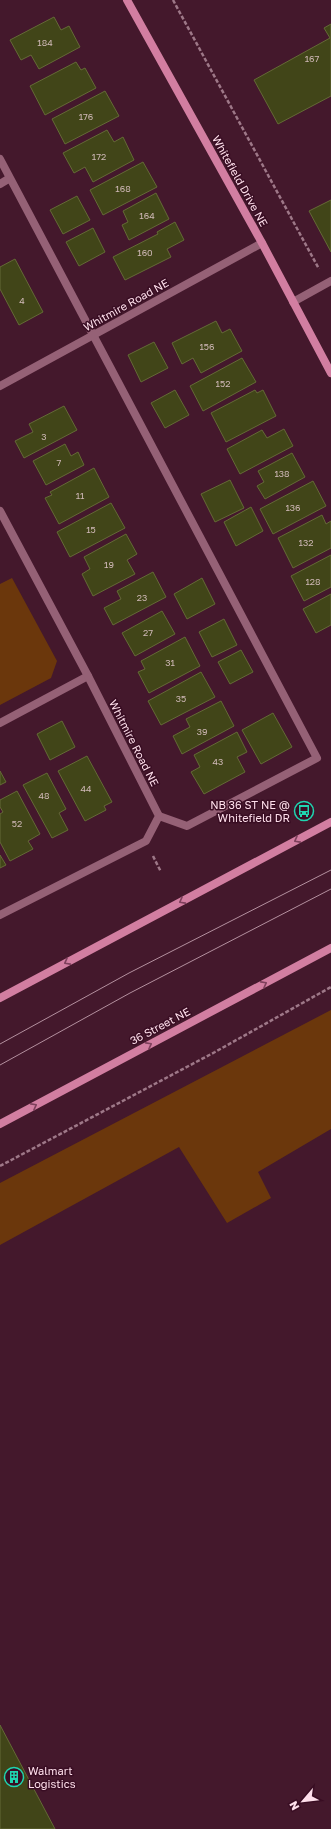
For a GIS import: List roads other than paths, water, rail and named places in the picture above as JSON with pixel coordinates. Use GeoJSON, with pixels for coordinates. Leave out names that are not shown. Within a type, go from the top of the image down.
{"type":"FeatureCollection","features":[{"type":"Feature","properties":{"kind":"main road","name":"Whitefield Drive NE"},"geometry":{"type":"LineString","coordinates":[[127,0],[262,243],[331,373]]}},
{"type":"Feature","properties":{"kind":"main road"},"geometry":{"type":"LineString","coordinates":[[0,998],[331,822]]}},
{"type":"Feature","properties":{"kind":"main road","name":"36 Street NE"},"geometry":{"type":"LineString","coordinates":[[0,1124],[331,948]]}},
{"type":"Feature","properties":{"kind":"street"},"geometry":{"type":"LineString","coordinates":[[0,159],[317,758],[187,826],[158,816],[146,841],[0,915]]}},
{"type":"Feature","properties":{"kind":"street"},"geometry":{"type":"LineString","coordinates":[[0,184],[10,178]]}},
{"type":"Feature","properties":{"kind":"street","name":"Whitmire Road NE"},"geometry":{"type":"LineString","coordinates":[[0,386],[262,243]]}},
{"type":"Feature","properties":{"kind":"street"},"geometry":{"type":"LineString","coordinates":[[293,302],[329,282]]}},
{"type":"Feature","properties":{"kind":"street","name":"Whitmire Road NE"},"geometry":{"type":"LineString","coordinates":[[0,511],[88,676],[158,816]]}},
{"type":"Feature","properties":{"kind":"street"},"geometry":{"type":"LineString","coordinates":[[0,723],[88,676]]}},
{"type":"Feature","properties":{"kind":"tram line"},"geometry":{"type":"LineString","coordinates":[[0,1044],[129,973],[331,870]]}},
{"type":"Feature","properties":{"kind":"tram line"},"geometry":{"type":"LineString","coordinates":[[0,1065],[130,993],[331,889]]}},
{"type":"Feature","properties":{"kind":"place","name":"NB 36 ST NE @ Whitefield DR"},"geometry":{"type":"Point","coordinates":[304,811]}},
{"type":"Feature","properties":{"kind":"place","name":"Walmart Logistics"},"geometry":{"type":"Point","coordinates":[14,1777]}}]}
